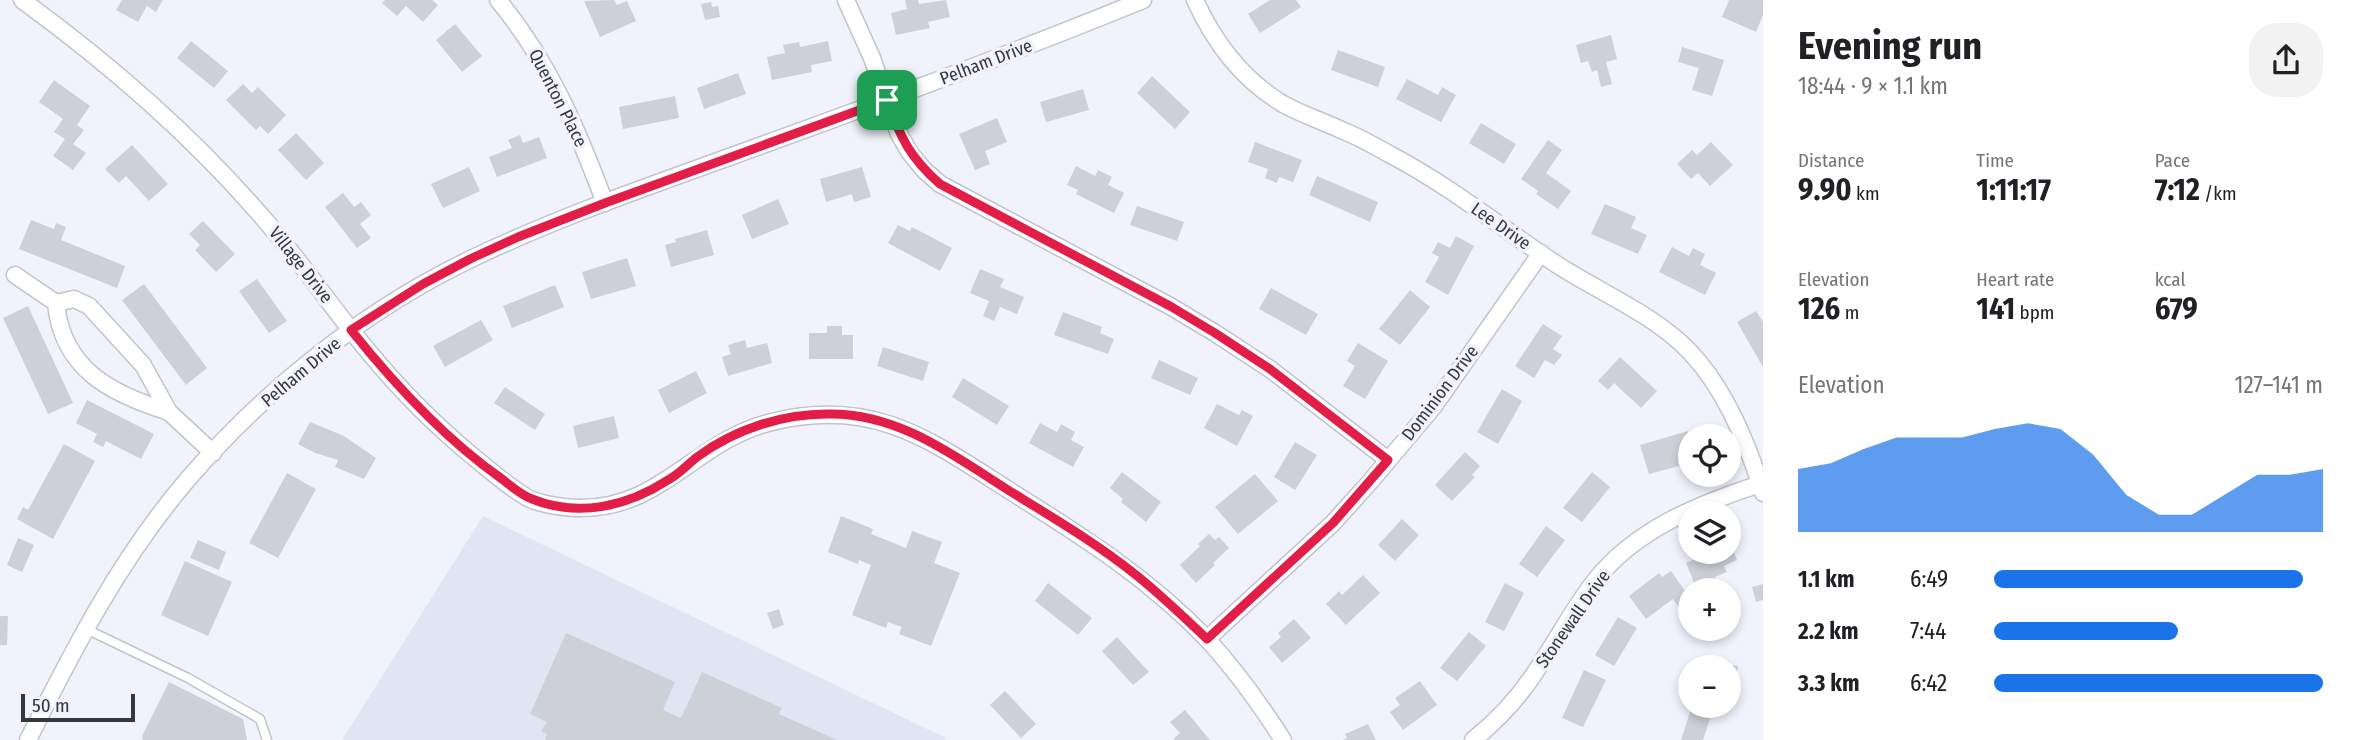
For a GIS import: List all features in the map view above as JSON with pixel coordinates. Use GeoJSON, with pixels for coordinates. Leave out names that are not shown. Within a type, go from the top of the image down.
{"type":"FeatureCollection","features":[{"type":"Feature","properties":{"kind":"street","name":"Village Drive"},"geometry":{"type":"LineString","coordinates":[[23,0],[153,105],[209,159],[257,211],[308,272],[351,330],[404,391],[458,444],[530,499],[566,507],[607,507],[650,492],[698,457],[746,429],[799,416],[831,414],[881,421],[928,439],[1091,541],[1135,574],[1207,639],[1234,670],[1283,740]]}},
{"type":"Feature","properties":{"kind":"street"},"geometry":{"type":"LineString","coordinates":[[41,14],[51,0]]}},
{"type":"Feature","properties":{"kind":"street","name":"Quenton Place"},"geometry":{"type":"LineString","coordinates":[[498,0],[550,72],[581,140],[605,203]]}},
{"type":"Feature","properties":{"kind":"street"},"geometry":{"type":"LineString","coordinates":[[846,0],[872,58],[899,134],[910,153],[940,184],[1170,306],[1215,333],[1270,369],[1388,460]]}},
{"type":"Feature","properties":{"kind":"street","name":"Pelham Drive"},"geometry":{"type":"LineString","coordinates":[[28,740],[86,629],[141,540],[170,500],[279,388],[351,330],[423,284],[518,237],[1017,51],[1143,0]]}},
{"type":"Feature","properties":{"kind":"street","name":"Lee Drive"},"geometry":{"type":"LineString","coordinates":[[1195,0],[1204,20],[1236,66],[1269,94],[1417,170],[1541,253],[1652,321],[1690,352],[1724,399],[1762,487]]}},
{"type":"Feature","properties":{"kind":"street","name":"Dominion Drive"},"geometry":{"type":"LineString","coordinates":[[1207,639],[1333,523],[1388,460],[1434,406],[1541,253]]}},
{"type":"Feature","properties":{"kind":"street"},"geometry":{"type":"LineString","coordinates":[[15,275],[56,303],[74,299],[89,306],[143,365],[169,412],[213,453]]}},
{"type":"Feature","properties":{"kind":"street"},"geometry":{"type":"LineString","coordinates":[[56,303],[60,329],[72,351],[98,382],[119,394],[169,412]]}},
{"type":"Feature","properties":{"kind":"street","name":"Stonewall Drive"},"geometry":{"type":"LineString","coordinates":[[1473,740],[1510,704],[1537,670],[1594,582],[1616,558],[1665,523],[1701,505],[1762,487]]}},
{"type":"Feature","properties":{"kind":"lane"},"geometry":{"type":"LineString","coordinates":[[86,629],[260,719],[267,740]]}},
{"type":"Feature","properties":{"kind":"shaded area"},"geometry":{"type":"Polygon","coordinates":[[[483,516],[946,738],[342,740],[483,516]]]}},
{"type":"Feature","properties":{"kind":"building"},"geometry":{"type":"Polygon","coordinates":[[[122,0],[163,0],[156,12],[147,6],[138,22],[116,10],[122,0]]]}},
{"type":"Feature","properties":{"kind":"building"},"geometry":{"type":"Polygon","coordinates":[[[385,0],[432,0],[438,5],[423,22],[406,6],[397,16],[382,3],[385,0]]]}},
{"type":"Feature","properties":{"kind":"building"},"geometry":{"type":"Polygon","coordinates":[[[614,0],[617,5],[627,1],[636,21],[600,37],[584,1],[614,0]]]}},
{"type":"Feature","properties":{"kind":"building"},"geometry":{"type":"Polygon","coordinates":[[[905,0],[918,0],[919,4],[946,0],[950,17],[928,22],[930,28],[896,35],[891,13],[907,9],[905,0]]]}},
{"type":"Feature","properties":{"kind":"building"},"geometry":{"type":"Polygon","coordinates":[[[1270,0],[1296,0],[1301,7],[1260,33],[1248,14],[1270,0]]]}},
{"type":"Feature","properties":{"kind":"building"},"geometry":{"type":"Polygon","coordinates":[[[1729,0],[1763,0],[1763,15],[1756,32],[1722,17],[1729,0]]]}},
{"type":"Feature","properties":{"kind":"building"},"geometry":{"type":"Polygon","coordinates":[[[711,2],[712,7],[718,6],[720,17],[705,20],[701,4],[711,2]]]}},
{"type":"Feature","properties":{"kind":"building"},"geometry":{"type":"Polygon","coordinates":[[[455,24],[482,56],[462,72],[436,40],[455,24]]]}},
{"type":"Feature","properties":{"kind":"building"},"geometry":{"type":"Polygon","coordinates":[[[1611,35],[1617,59],[1606,62],[1612,84],[1601,87],[1597,70],[1592,72],[1588,61],[1581,63],[1576,45],[1611,35]]]}},
{"type":"Feature","properties":{"kind":"building"},"geometry":{"type":"Polygon","coordinates":[[[191,41],[228,71],[214,88],[177,58],[191,41]]]}},
{"type":"Feature","properties":{"kind":"building"},"geometry":{"type":"Polygon","coordinates":[[[828,41],[832,61],[811,65],[812,72],[772,80],[767,57],[785,53],[783,45],[799,42],[800,47],[828,41]]]}},
{"type":"Feature","properties":{"kind":"building"},"geometry":{"type":"Polygon","coordinates":[[[1682,47],[1724,60],[1712,96],[1692,90],[1699,68],[1678,62],[1682,47]]]}},
{"type":"Feature","properties":{"kind":"building"},"geometry":{"type":"Polygon","coordinates":[[[1338,50],[1385,67],[1378,87],[1331,70],[1338,50]]]}},
{"type":"Feature","properties":{"kind":"building"},"geometry":{"type":"Polygon","coordinates":[[[738,73],[746,94],[704,109],[697,88],[738,73]]]}},
{"type":"Feature","properties":{"kind":"building"},"geometry":{"type":"Polygon","coordinates":[[[1152,76],[1190,112],[1175,129],[1137,93],[1152,76]]]}},
{"type":"Feature","properties":{"kind":"building"},"geometry":{"type":"Polygon","coordinates":[[[1407,79],[1438,95],[1442,87],[1456,95],[1441,122],[1396,99],[1407,79]]]}},
{"type":"Feature","properties":{"kind":"building"},"geometry":{"type":"Polygon","coordinates":[[[54,80],[90,106],[77,125],[84,130],[73,144],[86,153],[73,170],[53,156],[65,139],[54,132],[63,119],[39,102],[54,80]]]}},
{"type":"Feature","properties":{"kind":"building"},"geometry":{"type":"Polygon","coordinates":[[[243,84],[252,93],[258,87],[286,115],[268,134],[260,126],[256,130],[226,100],[243,84]]]}},
{"type":"Feature","properties":{"kind":"building"},"geometry":{"type":"Polygon","coordinates":[[[1083,89],[1089,110],[1046,122],[1040,102],[1083,89]]]}},
{"type":"Feature","properties":{"kind":"building"},"geometry":{"type":"Polygon","coordinates":[[[675,96],[679,118],[623,129],[619,107],[675,96]]]}},
{"type":"Feature","properties":{"kind":"building"},"geometry":{"type":"Polygon","coordinates":[[[997,118],[1007,142],[985,151],[990,164],[975,170],[959,134],[997,118]]]}},
{"type":"Feature","properties":{"kind":"building"},"geometry":{"type":"Polygon","coordinates":[[[1481,123],[1516,144],[1504,164],[1469,143],[1481,123]]]}},
{"type":"Feature","properties":{"kind":"building"},"geometry":{"type":"Polygon","coordinates":[[[296,133],[324,163],[306,180],[278,150],[296,133]]]}},
{"type":"Feature","properties":{"kind":"building"},"geometry":{"type":"Polygon","coordinates":[[[520,135],[523,143],[539,137],[547,158],[497,177],[489,157],[512,148],[508,140],[520,135]]]}},
{"type":"Feature","properties":{"kind":"building"},"geometry":{"type":"Polygon","coordinates":[[[1548,140],[1562,150],[1546,173],[1571,191],[1558,209],[1536,194],[1538,191],[1521,179],[1548,140]]]}},
{"type":"Feature","properties":{"kind":"building"},"geometry":{"type":"Polygon","coordinates":[[[1255,142],[1302,160],[1293,182],[1279,177],[1277,183],[1265,178],[1268,169],[1248,162],[1255,142]]]}},
{"type":"Feature","properties":{"kind":"building"},"geometry":{"type":"Polygon","coordinates":[[[1711,142],[1733,165],[1710,186],[1698,173],[1691,179],[1677,164],[1692,150],[1697,155],[1711,142]]]}},
{"type":"Feature","properties":{"kind":"building"},"geometry":{"type":"Polygon","coordinates":[[[132,145],[168,184],[149,201],[126,176],[119,183],[105,169],[132,145]]]}},
{"type":"Feature","properties":{"kind":"building"},"geometry":{"type":"Polygon","coordinates":[[[1076,166],[1095,176],[1098,170],[1112,177],[1108,185],[1124,193],[1114,213],[1076,194],[1078,190],[1067,185],[1076,166]]]}},
{"type":"Feature","properties":{"kind":"building"},"geometry":{"type":"Polygon","coordinates":[[[469,167],[480,191],[443,208],[431,184],[469,167]]]}},
{"type":"Feature","properties":{"kind":"building"},"geometry":{"type":"Polygon","coordinates":[[[862,167],[871,197],[854,202],[852,194],[826,202],[820,179],[862,167]]]}},
{"type":"Feature","properties":{"kind":"building"},"geometry":{"type":"Polygon","coordinates":[[[1317,176],[1378,202],[1370,222],[1309,195],[1317,176]]]}},
{"type":"Feature","properties":{"kind":"building"},"geometry":{"type":"Polygon","coordinates":[[[343,193],[354,207],[361,202],[371,215],[360,224],[371,238],[357,248],[325,207],[343,193]]]}},
{"type":"Feature","properties":{"kind":"building"},"geometry":{"type":"Polygon","coordinates":[[[778,199],[789,224],[752,239],[742,215],[778,199]]]}},
{"type":"Feature","properties":{"kind":"building"},"geometry":{"type":"Polygon","coordinates":[[[1605,204],[1636,217],[1631,228],[1647,235],[1638,254],[1591,234],[1605,204]]]}},
{"type":"Feature","properties":{"kind":"building"},"geometry":{"type":"Polygon","coordinates":[[[1137,206],[1184,222],[1177,241],[1130,225],[1137,206]]]}},
{"type":"Feature","properties":{"kind":"building"},"geometry":{"type":"Polygon","coordinates":[[[31,220],[54,229],[56,223],[66,227],[61,240],[125,266],[117,288],[19,249],[31,220]]]}},
{"type":"Feature","properties":{"kind":"building"},"geometry":{"type":"Polygon","coordinates":[[[203,221],[235,254],[216,272],[195,250],[200,245],[189,234],[203,221]]]}},
{"type":"Feature","properties":{"kind":"building"},"geometry":{"type":"Polygon","coordinates":[[[898,225],[910,231],[912,227],[952,248],[940,271],[888,243],[898,225]]]}},
{"type":"Feature","properties":{"kind":"building"},"geometry":{"type":"Polygon","coordinates":[[[707,230],[714,255],[671,267],[665,245],[676,242],[675,239],[707,230]]]}},
{"type":"Feature","properties":{"kind":"building"},"geometry":{"type":"Polygon","coordinates":[[[1456,236],[1474,246],[1448,295],[1425,282],[1439,257],[1432,253],[1438,242],[1450,248],[1456,236]]]}},
{"type":"Feature","properties":{"kind":"building"},"geometry":{"type":"Polygon","coordinates":[[[1672,247],[1689,256],[1693,248],[1705,254],[1700,265],[1716,273],[1705,295],[1659,272],[1672,247]]]}},
{"type":"Feature","properties":{"kind":"building"},"geometry":{"type":"Polygon","coordinates":[[[627,258],[636,286],[591,299],[582,272],[627,258]]]}},
{"type":"Feature","properties":{"kind":"building"},"geometry":{"type":"Polygon","coordinates":[[[980,269],[1004,279],[1000,287],[1024,297],[1017,314],[1000,307],[994,321],[983,316],[989,301],[970,293],[980,269]]]}},
{"type":"Feature","properties":{"kind":"building"},"geometry":{"type":"Polygon","coordinates":[[[257,279],[287,321],[269,333],[239,291],[257,279]]]}},
{"type":"Feature","properties":{"kind":"building"},"geometry":{"type":"Polygon","coordinates":[[[144,284],[207,368],[186,385],[122,300],[144,284]]]}},
{"type":"Feature","properties":{"kind":"building"},"geometry":{"type":"Polygon","coordinates":[[[555,285],[564,307],[512,328],[503,306],[555,285]]]}},
{"type":"Feature","properties":{"kind":"building"},"geometry":{"type":"Polygon","coordinates":[[[1271,288],[1318,314],[1306,335],[1259,309],[1271,288]]]}},
{"type":"Feature","properties":{"kind":"building"},"geometry":{"type":"Polygon","coordinates":[[[1410,290],[1430,307],[1400,345],[1379,329],[1410,290]]]}},
{"type":"Feature","properties":{"kind":"building"},"geometry":{"type":"Polygon","coordinates":[[[28,306],[73,403],[48,414],[3,318],[28,306]]]}},
{"type":"Feature","properties":{"kind":"building"},"geometry":{"type":"Polygon","coordinates":[[[1756,311],[1763,322],[1763,367],[1737,322],[1756,311]]]}},
{"type":"Feature","properties":{"kind":"building"},"geometry":{"type":"Polygon","coordinates":[[[1063,312],[1102,327],[1100,333],[1114,339],[1108,354],[1054,335],[1063,312]]]}},
{"type":"Feature","properties":{"kind":"building"},"geometry":{"type":"Polygon","coordinates":[[[481,320],[493,340],[445,367],[433,346],[481,320]]]}},
{"type":"Feature","properties":{"kind":"building"},"geometry":{"type":"Polygon","coordinates":[[[1543,324],[1562,336],[1553,349],[1562,355],[1554,365],[1545,360],[1534,378],[1515,366],[1543,324]]]}},
{"type":"Feature","properties":{"kind":"building"},"geometry":{"type":"Polygon","coordinates":[[[827,326],[842,326],[842,335],[853,335],[853,359],[809,359],[809,333],[827,333],[827,326]]]}},
{"type":"Feature","properties":{"kind":"building"},"geometry":{"type":"Polygon","coordinates":[[[745,340],[747,348],[767,343],[772,363],[728,376],[722,357],[731,354],[728,345],[745,340]]]}},
{"type":"Feature","properties":{"kind":"building"},"geometry":{"type":"Polygon","coordinates":[[[1358,343],[1388,361],[1365,399],[1343,386],[1355,366],[1347,361],[1358,343]]]}},
{"type":"Feature","properties":{"kind":"building"},"geometry":{"type":"Polygon","coordinates":[[[883,347],[929,362],[923,381],[877,366],[883,347]]]}},
{"type":"Feature","properties":{"kind":"building"},"geometry":{"type":"Polygon","coordinates":[[[1620,357],[1657,391],[1641,408],[1614,383],[1608,390],[1598,381],[1620,357]]]}},
{"type":"Feature","properties":{"kind":"building"},"geometry":{"type":"Polygon","coordinates":[[[1159,360],[1198,378],[1190,395],[1151,378],[1159,360]]]}},
{"type":"Feature","properties":{"kind":"building"},"geometry":{"type":"Polygon","coordinates":[[[696,371],[707,393],[669,413],[658,390],[696,371]]]}},
{"type":"Feature","properties":{"kind":"building"},"geometry":{"type":"Polygon","coordinates":[[[963,378],[1009,406],[997,425],[952,397],[963,378]]]}},
{"type":"Feature","properties":{"kind":"building"},"geometry":{"type":"Polygon","coordinates":[[[505,387],[545,414],[535,430],[494,403],[505,387]]]}},
{"type":"Feature","properties":{"kind":"building"},"geometry":{"type":"Polygon","coordinates":[[[1502,389],[1522,401],[1498,444],[1477,432],[1502,389]]]}},
{"type":"Feature","properties":{"kind":"building"},"geometry":{"type":"Polygon","coordinates":[[[87,400],[154,434],[141,459],[106,441],[103,447],[93,442],[97,434],[76,423],[87,400]]]}},
{"type":"Feature","properties":{"kind":"building"},"geometry":{"type":"Polygon","coordinates":[[[1217,404],[1239,415],[1242,410],[1253,416],[1237,446],[1204,428],[1217,404]]]}},
{"type":"Feature","properties":{"kind":"building"},"geometry":{"type":"Polygon","coordinates":[[[614,416],[619,438],[578,448],[573,426],[614,416]]]}},
{"type":"Feature","properties":{"kind":"building"},"geometry":{"type":"Polygon","coordinates":[[[310,422],[344,436],[376,458],[364,479],[335,467],[338,460],[298,444],[310,422]]]}},
{"type":"Feature","properties":{"kind":"building"},"geometry":{"type":"Polygon","coordinates":[[[1040,423],[1057,432],[1061,424],[1075,432],[1071,440],[1084,447],[1073,467],[1029,443],[1040,423]]]}},
{"type":"Feature","properties":{"kind":"building"},"geometry":{"type":"Polygon","coordinates":[[[1678,434],[1678,466],[1649,474],[1640,445],[1678,434]]]}},
{"type":"Feature","properties":{"kind":"building"},"geometry":{"type":"Polygon","coordinates":[[[1295,442],[1317,455],[1295,490],[1274,477],[1295,442]]]}},
{"type":"Feature","properties":{"kind":"building"},"geometry":{"type":"Polygon","coordinates":[[[64,444],[95,461],[53,539],[17,519],[23,507],[28,510],[64,444]]]}},
{"type":"Feature","properties":{"kind":"building"},"geometry":{"type":"Polygon","coordinates":[[[1465,452],[1480,466],[1472,475],[1475,477],[1452,501],[1435,485],[1465,452]]]}},
{"type":"Feature","properties":{"kind":"building"},"geometry":{"type":"Polygon","coordinates":[[[1122,472],[1161,502],[1146,522],[1121,502],[1123,499],[1110,488],[1122,472]]]}},
{"type":"Feature","properties":{"kind":"building"},"geometry":{"type":"Polygon","coordinates":[[[1592,472],[1610,487],[1582,522],[1563,508],[1592,472]]]}},
{"type":"Feature","properties":{"kind":"building"},"geometry":{"type":"Polygon","coordinates":[[[287,473],[316,489],[278,558],[249,543],[287,473]]]}},
{"type":"Feature","properties":{"kind":"building"},"geometry":{"type":"Polygon","coordinates":[[[1255,474],[1278,501],[1238,534],[1215,507],[1255,474]]]}},
{"type":"Feature","properties":{"kind":"building"},"geometry":{"type":"Polygon","coordinates":[[[841,516],[873,529],[871,534],[906,548],[912,531],[942,542],[934,563],[960,573],[931,646],[899,634],[902,627],[888,622],[886,628],[852,615],[871,565],[859,560],[858,564],[828,552],[841,516]]]}},
{"type":"Feature","properties":{"kind":"building"},"geometry":{"type":"Polygon","coordinates":[[[1402,519],[1419,535],[1395,561],[1378,545],[1402,519]]]}},
{"type":"Feature","properties":{"kind":"building"},"geometry":{"type":"Polygon","coordinates":[[[1546,526],[1565,540],[1537,577],[1519,564],[1546,526]]]}},
{"type":"Feature","properties":{"kind":"building"},"geometry":{"type":"Polygon","coordinates":[[[1209,534],[1215,540],[1219,537],[1229,548],[1196,583],[1180,565],[1209,534]]]}},
{"type":"Feature","properties":{"kind":"building"},"geometry":{"type":"Polygon","coordinates":[[[18,538],[34,545],[22,572],[7,565],[18,538]]]}},
{"type":"Feature","properties":{"kind":"building"},"geometry":{"type":"Polygon","coordinates":[[[198,540],[226,552],[219,570],[190,558],[198,540]]]}},
{"type":"Feature","properties":{"kind":"building"},"geometry":{"type":"Polygon","coordinates":[[[185,561],[232,582],[208,636],[161,615],[185,561]]]}},
{"type":"Feature","properties":{"kind":"building"},"geometry":{"type":"Polygon","coordinates":[[[1686,564],[1728,564],[1724,566],[1727,572],[1715,578],[1692,578],[1686,564]]]}},
{"type":"Feature","properties":{"kind":"building"},"geometry":{"type":"Polygon","coordinates":[[[1671,571],[1678,581],[1678,606],[1673,599],[1646,619],[1629,596],[1659,573],[1662,577],[1671,571]]]}},
{"type":"Feature","properties":{"kind":"building"},"geometry":{"type":"Polygon","coordinates":[[[1363,575],[1380,593],[1346,625],[1326,604],[1339,591],[1342,595],[1363,575]]]}},
{"type":"Feature","properties":{"kind":"building"},"geometry":{"type":"Polygon","coordinates":[[[1048,583],[1092,618],[1078,635],[1035,601],[1048,583]]]}},
{"type":"Feature","properties":{"kind":"building"},"geometry":{"type":"Polygon","coordinates":[[[1505,583],[1524,593],[1504,631],[1485,622],[1505,583]]]}},
{"type":"Feature","properties":{"kind":"building"},"geometry":{"type":"Polygon","coordinates":[[[1763,584],[1763,600],[1756,602],[1752,587],[1763,584]]]}},
{"type":"Feature","properties":{"kind":"building"},"geometry":{"type":"Polygon","coordinates":[[[779,609],[784,625],[773,629],[767,613],[779,609]]]}},
{"type":"Feature","properties":{"kind":"building"},"geometry":{"type":"Polygon","coordinates":[[[0,616],[8,616],[7,645],[0,645],[0,616]]]}},
{"type":"Feature","properties":{"kind":"building"},"geometry":{"type":"Polygon","coordinates":[[[1618,617],[1637,628],[1614,666],[1595,655],[1618,617]]]}},
{"type":"Feature","properties":{"kind":"building"},"geometry":{"type":"Polygon","coordinates":[[[1294,619],[1311,638],[1282,663],[1269,647],[1281,637],[1278,633],[1294,619]]]}},
{"type":"Feature","properties":{"kind":"building"},"geometry":{"type":"Polygon","coordinates":[[[1469,632],[1486,646],[1457,681],[1440,668],[1469,632]]]}},
{"type":"Feature","properties":{"kind":"building"},"geometry":{"type":"Polygon","coordinates":[[[566,633],[675,682],[663,710],[681,718],[702,672],[782,708],[779,714],[837,740],[545,740],[547,734],[541,731],[547,722],[530,714],[566,633]]]}},
{"type":"Feature","properties":{"kind":"building"},"geometry":{"type":"Polygon","coordinates":[[[1117,637],[1149,672],[1133,685],[1102,651],[1117,637]]]}},
{"type":"Feature","properties":{"kind":"building"},"geometry":{"type":"Polygon","coordinates":[[[1584,670],[1606,680],[1583,727],[1562,718],[1584,670]]]}},
{"type":"Feature","properties":{"kind":"building"},"geometry":{"type":"Polygon","coordinates":[[[1420,681],[1437,705],[1403,730],[1390,712],[1400,705],[1395,698],[1420,681]]]}},
{"type":"Feature","properties":{"kind":"building"},"geometry":{"type":"Polygon","coordinates":[[[169,682],[243,719],[247,740],[143,740],[142,736],[169,682]]]}},
{"type":"Feature","properties":{"kind":"building"},"geometry":{"type":"Polygon","coordinates":[[[1005,691],[1036,724],[1021,738],[990,705],[1005,691]]]}},
{"type":"Feature","properties":{"kind":"building"},"geometry":{"type":"Polygon","coordinates":[[[1185,710],[1210,740],[1175,740],[1180,733],[1170,722],[1185,710]]]}},
{"type":"Feature","properties":{"kind":"building"},"geometry":{"type":"Polygon","coordinates":[[[1688,718],[1710,718],[1703,740],[1681,740],[1688,718]]]}},
{"type":"Feature","properties":{"kind":"building"},"geometry":{"type":"Polygon","coordinates":[[[1368,724],[1376,740],[1343,740],[1347,738],[1345,734],[1368,724]]]}},
{"type":"Feature","properties":{"kind":"route"},"geometry":{"type":"LineString","coordinates":[[887,100],[899,134],[910,153],[940,184],[1170,306],[1215,333],[1270,369],[1388,460],[1333,523],[1207,639],[1172,605],[1091,541],[928,439],[908,429],[853,415],[799,416],[746,429],[698,457],[650,492],[607,507],[566,507],[530,499],[458,444],[404,391],[351,330],[423,284],[518,237],[887,100]]}}]}
